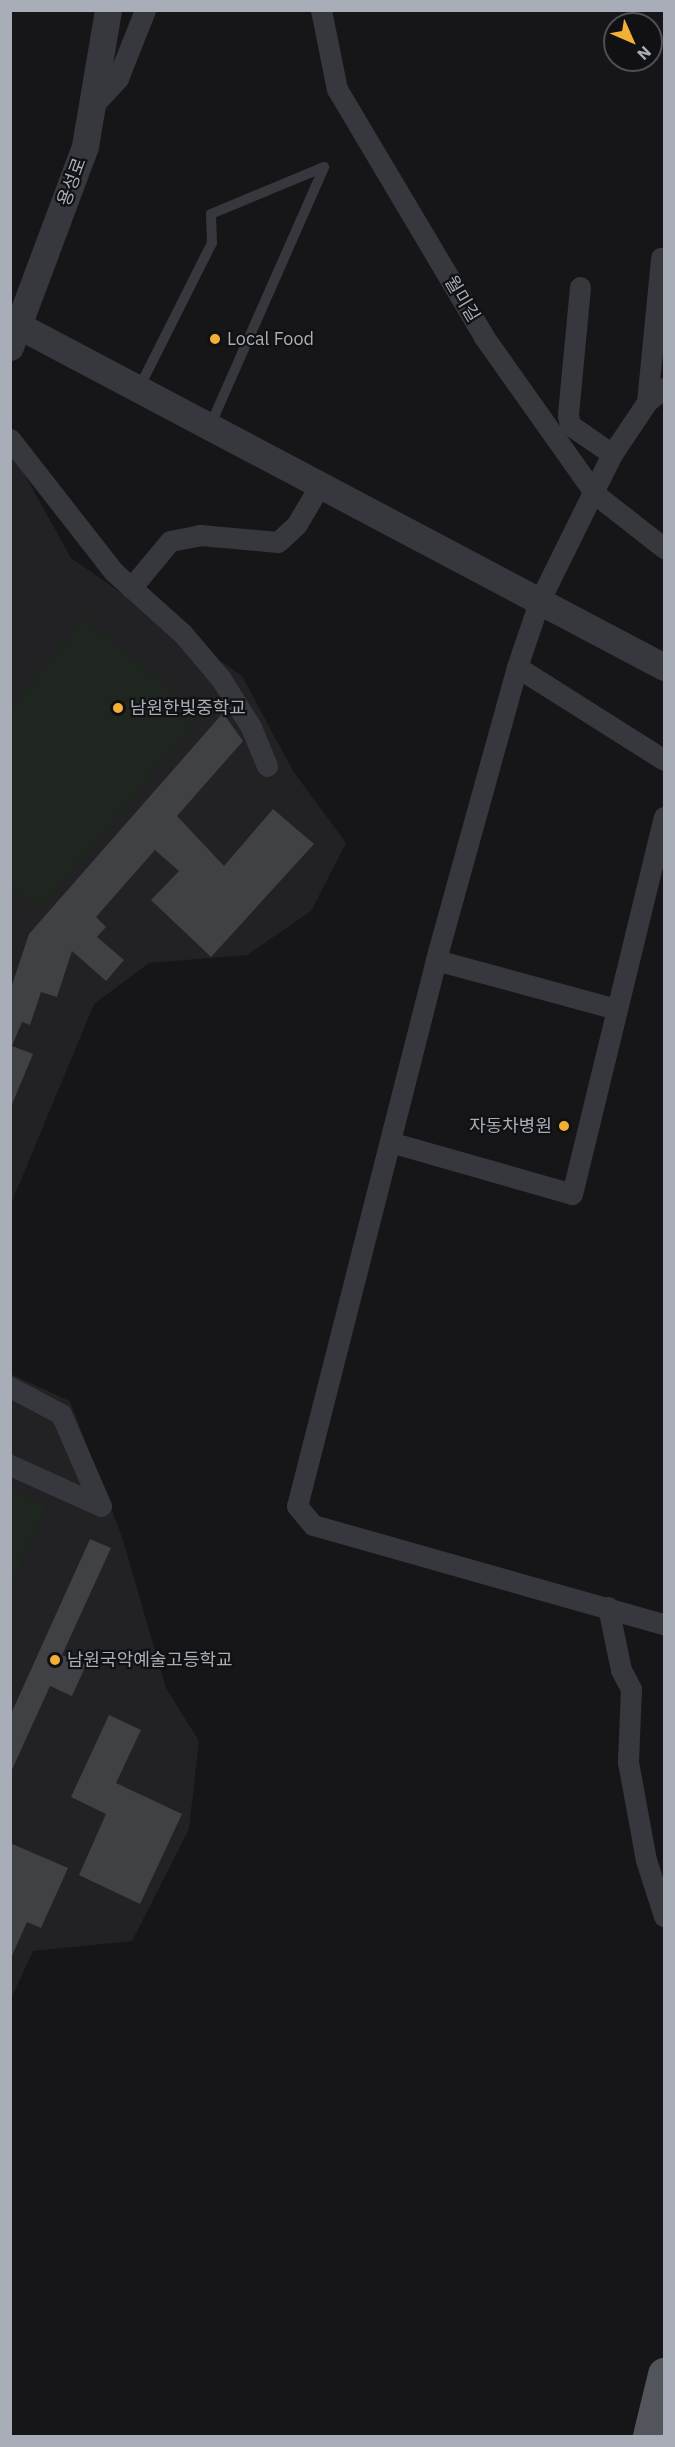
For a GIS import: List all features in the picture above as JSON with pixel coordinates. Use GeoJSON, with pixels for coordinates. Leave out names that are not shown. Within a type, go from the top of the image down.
{"type":"FeatureCollection","features":[{"type":"Feature","properties":{"kind":"main road"},"geometry":{"type":"LineString","coordinates":[[649,2436],[664,2374]]}},
{"type":"Feature","properties":{"kind":"street","name":"용성로"},"geometry":{"type":"LineString","coordinates":[[13,331],[85,146],[96,102],[108,10]]}},
{"type":"Feature","properties":{"kind":"street"},"geometry":{"type":"LineString","coordinates":[[96,102],[118,78],[145,10]]}},
{"type":"Feature","properties":{"kind":"street","name":"월미길"},"geometry":{"type":"LineString","coordinates":[[321,10],[337,88],[484,337],[595,494],[664,548]]}},
{"type":"Feature","properties":{"kind":"street"},"geometry":{"type":"LineString","coordinates":[[647,402],[661,258]]}},
{"type":"Feature","properties":{"kind":"street"},"geometry":{"type":"LineString","coordinates":[[580,286],[568,415],[570,425],[612,454]]}},
{"type":"Feature","properties":{"kind":"street"},"geometry":{"type":"LineString","coordinates":[[13,331],[139,388],[664,667]]}},
{"type":"Feature","properties":{"kind":"street"},"geometry":{"type":"LineString","coordinates":[[664,388],[647,402],[612,454],[595,494],[539,602],[517,667],[436,960],[297,1506],[313,1525],[664,1624]]}},
{"type":"Feature","properties":{"kind":"street"},"geometry":{"type":"LineString","coordinates":[[10,439],[131,588],[183,634],[221,679],[251,727],[267,766]]}},
{"type":"Feature","properties":{"kind":"street"},"geometry":{"type":"LineString","coordinates":[[131,588],[170,541],[200,535],[278,542],[297,524],[320,485]]}},
{"type":"Feature","properties":{"kind":"street"},"geometry":{"type":"LineString","coordinates":[[517,667],[664,760]]}},
{"type":"Feature","properties":{"kind":"street"},"geometry":{"type":"LineString","coordinates":[[390,1142],[572,1194],[664,817]]}},
{"type":"Feature","properties":{"kind":"street"},"geometry":{"type":"LineString","coordinates":[[436,960],[616,1009]]}},
{"type":"Feature","properties":{"kind":"street"},"geometry":{"type":"LineString","coordinates":[[10,1387],[61,1414],[101,1506],[10,1465]]}},
{"type":"Feature","properties":{"kind":"street"},"geometry":{"type":"LineString","coordinates":[[608,1607],[621,1670],[631,1689],[628,1762],[646,1860],[664,1916]]}},
{"type":"Feature","properties":{"kind":"lane"},"geometry":{"type":"LineString","coordinates":[[139,388],[212,243],[211,214],[324,167],[210,426]]}},
{"type":"Feature","properties":{"kind":"shaded area"},"geometry":{"type":"Polygon","coordinates":[[[11,450],[71,558],[242,676],[293,771],[346,843],[311,911],[247,955],[149,963],[94,1004],[11,1204],[11,450]]]}},
{"type":"Feature","properties":{"kind":"shaded area"},"geometry":{"type":"Polygon","coordinates":[[[84,618],[201,714],[41,910],[11,886],[11,708],[84,618]]]}},
{"type":"Feature","properties":{"kind":"shaded area"},"geometry":{"type":"Polygon","coordinates":[[[11,1374],[70,1401],[122,1537],[166,1688],[199,1741],[189,1829],[132,1941],[33,1951],[11,1999],[11,1374]]]}},
{"type":"Feature","properties":{"kind":"shaded area"},"geometry":{"type":"Polygon","coordinates":[[[11,1489],[47,1505],[11,1585],[11,1489]]]}},
{"type":"Feature","properties":{"kind":"building"},"geometry":{"type":"Polygon","coordinates":[[[223,713],[243,741],[177,816],[224,866],[273,809],[314,844],[211,957],[151,900],[179,871],[155,850],[96,917],[106,927],[97,937],[124,960],[106,981],[72,951],[57,997],[41,992],[30,1025],[22,1022],[12,1046],[33,1054],[10,1109],[10,991],[29,934],[223,713]]]}},
{"type":"Feature","properties":{"kind":"building","name":"남원국악예술고등학교"},"geometry":{"type":"Polygon","coordinates":[[[90,1539],[111,1548],[62,1655],[86,1665],[72,1696],[50,1686],[10,1774],[10,1716],[90,1539]]]}},
{"type":"Feature","properties":{"kind":"building"},"geometry":{"type":"Polygon","coordinates":[[[109,1715],[141,1730],[116,1783],[182,1814],[140,1904],[79,1875],[106,1814],[71,1797],[109,1715]]]}},
{"type":"Feature","properties":{"kind":"building"},"geometry":{"type":"Polygon","coordinates":[[[10,1843],[68,1868],[41,1928],[27,1922],[10,1960],[10,1843]]]}},
{"type":"Feature","properties":{"kind":"place","name":"Local Food"},"geometry":{"type":"Point","coordinates":[215,339]}},
{"type":"Feature","properties":{"kind":"place","name":"남원한빛중학교"},"geometry":{"type":"Point","coordinates":[118,708]}},
{"type":"Feature","properties":{"kind":"place","name":"자동차병원"},"geometry":{"type":"Point","coordinates":[564,1126]}},
{"type":"Feature","properties":{"kind":"place","name":"남원국악예술고등학교"},"geometry":{"type":"Point","coordinates":[55,1660]}}]}
